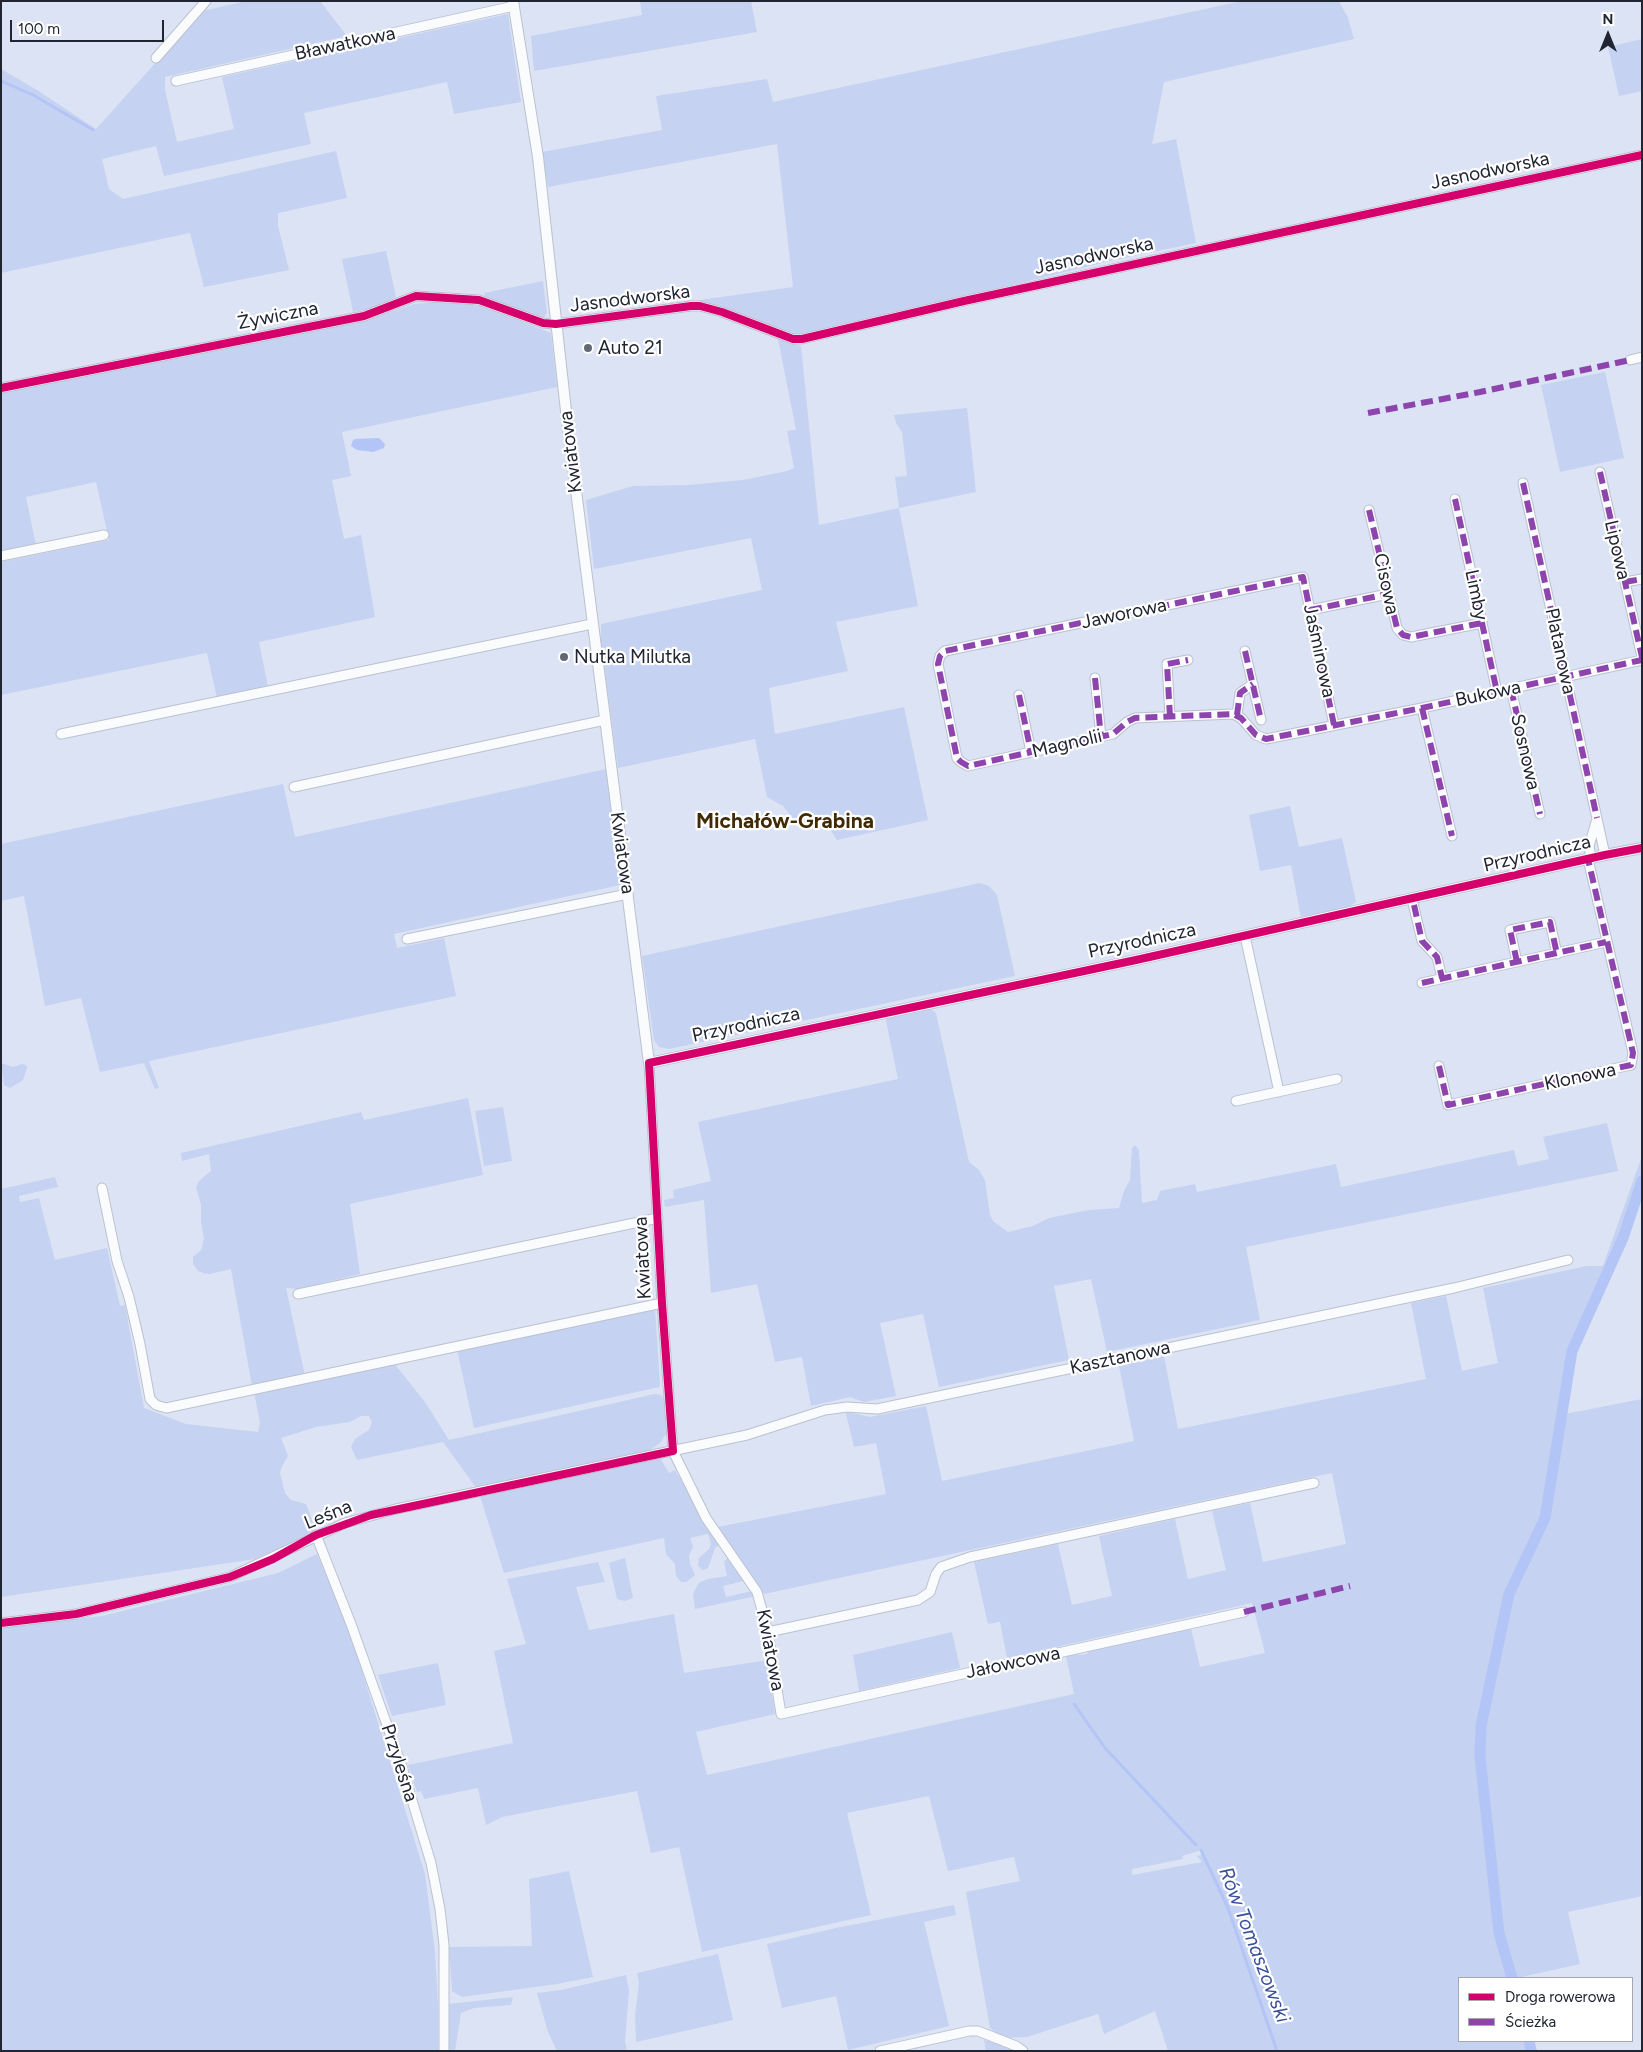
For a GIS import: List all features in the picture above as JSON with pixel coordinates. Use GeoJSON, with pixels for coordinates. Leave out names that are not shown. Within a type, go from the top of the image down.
{"type":"FeatureCollection","features":[{"type":"Feature","properties":{"kind":"street"},"geometry":{"type":"LineString","coordinates":[[156,58],[206,1]]}},
{"type":"Feature","properties":{"kind":"street","name":"Bławatkowa"},"geometry":{"type":"LineString","coordinates":[[176,81],[514,4]]}},
{"type":"Feature","properties":{"kind":"street","name":"Kwiatowa"},"geometry":{"type":"LineString","coordinates":[[514,4],[536,148],[592,624],[649,1063],[662,1303],[673,1451],[706,1518],[754,1587],[760,1600],[768,1632],[781,1714]]}},
{"type":"Feature","properties":{"kind":"street","name":"Jasnodworska"},"geometry":{"type":"LineString","coordinates":[[556,324],[691,306],[722,312],[793,339],[817,337],[964,301],[1642,155]]}},
{"type":"Feature","properties":{"kind":"street","name":"Żywiczna"},"geometry":{"type":"LineString","coordinates":[[1,388],[364,316],[416,296],[478,300],[543,323],[556,324]]}},
{"type":"Feature","properties":{"kind":"street"},"geometry":{"type":"LineString","coordinates":[[1630,360],[1642,358]]}},
{"type":"Feature","properties":{"kind":"street","name":"Lipowa"},"geometry":{"type":"LineString","coordinates":[[1600,472],[1642,658]]}},
{"type":"Feature","properties":{"kind":"street","name":"Platanowa"},"geometry":{"type":"LineString","coordinates":[[1524,483],[1605,855]]}},
{"type":"Feature","properties":{"kind":"street","name":"Limby"},"geometry":{"type":"LineString","coordinates":[[1455,499],[1497,692]]}},
{"type":"Feature","properties":{"kind":"street","name":"Cisowa"},"geometry":{"type":"LineString","coordinates":[[1369,510],[1396,628],[1403,635],[1411,637],[1482,624]]}},
{"type":"Feature","properties":{"kind":"street"},"geometry":{"type":"LineString","coordinates":[[1,556],[104,535]]}},
{"type":"Feature","properties":{"kind":"street","name":"Jaśminowa"},"geometry":{"type":"LineString","coordinates":[[1303,577],[1334,725]]}},
{"type":"Feature","properties":{"kind":"street","name":"Jaworowa"},"geometry":{"type":"LineString","coordinates":[[945,651],[1303,577]]}},
{"type":"Feature","properties":{"kind":"street"},"geometry":{"type":"LineString","coordinates":[[1625,582],[1642,579]]}},
{"type":"Feature","properties":{"kind":"street"},"geometry":{"type":"LineString","coordinates":[[1310,610],[1388,594]]}},
{"type":"Feature","properties":{"kind":"street"},"geometry":{"type":"LineString","coordinates":[[61,734],[592,624]]}},
{"type":"Feature","properties":{"kind":"street","name":"Magnolii"},"geometry":{"type":"LineString","coordinates":[[945,651],[940,656],[938,664],[958,758],[968,766],[1116,733],[1130,719],[1170,716],[1237,715]]}},
{"type":"Feature","properties":{"kind":"street"},"geometry":{"type":"LineString","coordinates":[[1245,651],[1261,720]]}},
{"type":"Feature","properties":{"kind":"street","name":"Bukowa"},"geometry":{"type":"LineString","coordinates":[[1334,725],[1511,689],[1642,658]]}},
{"type":"Feature","properties":{"kind":"street"},"geometry":{"type":"LineString","coordinates":[[1170,716],[1167,664],[1188,660]]}},
{"type":"Feature","properties":{"kind":"street"},"geometry":{"type":"LineString","coordinates":[[1095,678],[1101,737]]}},
{"type":"Feature","properties":{"kind":"street"},"geometry":{"type":"LineString","coordinates":[[1253,684],[1240,693],[1237,715],[1256,735],[1266,739],[1334,725]]}},
{"type":"Feature","properties":{"kind":"street","name":"Sosnowa"},"geometry":{"type":"LineString","coordinates":[[1511,689],[1540,814]]}},
{"type":"Feature","properties":{"kind":"street"},"geometry":{"type":"LineString","coordinates":[[1019,695],[1031,752]]}},
{"type":"Feature","properties":{"kind":"street"},"geometry":{"type":"LineString","coordinates":[[1422,708],[1452,836]]}},
{"type":"Feature","properties":{"kind":"street"},"geometry":{"type":"LineString","coordinates":[[294,788],[605,720]]}},
{"type":"Feature","properties":{"kind":"street","name":"Platanowa"},"geometry":{"type":"LineString","coordinates":[[1589,859],[1589,846],[1597,818]]}},
{"type":"Feature","properties":{"kind":"street","name":"Przyrodnicza"},"geometry":{"type":"LineString","coordinates":[[649,1063],[1245,936],[1642,848]]}},
{"type":"Feature","properties":{"kind":"street","name":"Klonowa"},"geometry":{"type":"LineString","coordinates":[[1439,1066],[1448,1105],[1630,1066],[1633,1053],[1606,942],[1589,859]]}},
{"type":"Feature","properties":{"kind":"street"},"geometry":{"type":"LineString","coordinates":[[407,939],[628,894]]}},
{"type":"Feature","properties":{"kind":"street"},"geometry":{"type":"LineString","coordinates":[[1412,898],[1422,941],[1437,958],[1442,978]]}},
{"type":"Feature","properties":{"kind":"street"},"geometry":{"type":"LineString","coordinates":[[1517,962],[1510,930],[1550,922],[1557,954]]}},
{"type":"Feature","properties":{"kind":"street"},"geometry":{"type":"LineString","coordinates":[[1245,936],[1279,1092]]}},
{"type":"Feature","properties":{"kind":"street"},"geometry":{"type":"LineString","coordinates":[[1422,983],[1606,942]]}},
{"type":"Feature","properties":{"kind":"street"},"geometry":{"type":"LineString","coordinates":[[1236,1101],[1337,1080]]}},
{"type":"Feature","properties":{"kind":"street"},"geometry":{"type":"LineString","coordinates":[[102,1188],[116,1261],[129,1297],[150,1399],[156,1405],[166,1408],[662,1303]]}},
{"type":"Feature","properties":{"kind":"street"},"geometry":{"type":"LineString","coordinates":[[298,1294],[658,1218]]}},
{"type":"Feature","properties":{"kind":"street","name":"Kasztanowa"},"geometry":{"type":"LineString","coordinates":[[673,1451],[747,1435],[825,1410],[847,1407],[877,1409],[1454,1288],[1568,1260]]}},
{"type":"Feature","properties":{"kind":"street","name":"Leśna"},"geometry":{"type":"LineString","coordinates":[[1,1623],[76,1614],[230,1578],[273,1559],[316,1535],[345,1523],[379,1513],[673,1451]]}},
{"type":"Feature","properties":{"kind":"street"},"geometry":{"type":"LineString","coordinates":[[768,1632],[918,1600],[930,1592],[936,1574],[941,1567],[970,1557],[1314,1482]]}},
{"type":"Feature","properties":{"kind":"street","name":"Przyleśna"},"geometry":{"type":"LineString","coordinates":[[316,1535],[351,1624],[402,1767],[431,1863],[440,1909],[444,1945],[444,2051]]}},
{"type":"Feature","properties":{"kind":"street","name":"Jałowcowa"},"geometry":{"type":"LineString","coordinates":[[781,1714],[1244,1612]]}},
{"type":"Feature","properties":{"kind":"street"},"geometry":{"type":"LineString","coordinates":[[880,2051],[963,2033],[978,2032],[1016,2046],[1023,2051]]}},
{"type":"Feature","properties":{"kind":"shaded area"},"geometry":{"type":"Polygon","coordinates":[[[247,1],[320,1],[347,36],[165,77],[165,90],[177,142],[234,129],[222,77],[508,14],[521,102],[454,114],[447,82],[304,113],[311,144],[164,176],[156,146],[102,159],[109,189],[123,199],[336,151],[347,198],[278,213],[278,226],[289,270],[204,287],[190,233],[1,273],[1,69],[96,129],[202,11],[247,1]]]}},
{"type":"Feature","properties":{"kind":"shaded area"},"geometry":{"type":"Polygon","coordinates":[[[640,1],[751,1],[757,32],[534,71],[531,36],[642,15],[640,1]]]}},
{"type":"Feature","properties":{"kind":"shaded area"},"geometry":{"type":"Polygon","coordinates":[[[1242,1],[1339,1],[1348,18],[1354,39],[1164,82],[1152,144],[1176,139],[1196,243],[1114,260],[800,337],[700,300],[793,287],[777,144],[548,187],[542,152],[662,130],[656,96],[767,79],[773,102],[1242,1]]]}},
{"type":"Feature","properties":{"kind":"shaded area"},"geometry":{"type":"Polygon","coordinates":[[[1642,39],[1642,91],[1619,96],[1608,47],[1642,39]]]}},
{"type":"Feature","properties":{"kind":"shaded area"},"geometry":{"type":"Polygon","coordinates":[[[386,251],[396,297],[373,308],[353,312],[342,259],[386,251]]]}},
{"type":"Feature","properties":{"kind":"shaded area"},"geometry":{"type":"Polygon","coordinates":[[[543,281],[547,313],[544,317],[535,316],[485,298],[484,293],[543,281]]]}},
{"type":"Feature","properties":{"kind":"shaded area"},"geometry":{"type":"Polygon","coordinates":[[[434,302],[481,306],[551,333],[557,387],[342,432],[351,476],[332,480],[344,539],[361,535],[375,617],[259,642],[268,687],[217,698],[207,653],[1,695],[1,562],[109,540],[96,482],[26,497],[36,545],[1,552],[1,391],[374,318],[414,304],[434,302]]]}},
{"type":"Feature","properties":{"kind":"shaded area"},"geometry":{"type":"Polygon","coordinates":[[[778,339],[801,346],[819,525],[899,508],[918,606],[836,622],[848,671],[769,688],[775,734],[904,707],[928,820],[837,840],[826,823],[796,823],[783,806],[767,797],[755,739],[618,768],[601,641],[601,624],[762,590],[751,538],[594,569],[586,500],[633,486],[688,485],[743,480],[794,468],[787,431],[796,430],[778,339]]]}},
{"type":"Feature","properties":{"kind":"shaded area"},"geometry":{"type":"Polygon","coordinates":[[[1605,372],[1624,458],[1560,472],[1541,385],[1605,372]]]}},
{"type":"Feature","properties":{"kind":"shaded area"},"geometry":{"type":"Polygon","coordinates":[[[967,408],[976,492],[899,508],[895,477],[907,476],[902,432],[896,423],[894,415],[967,408]]]}},
{"type":"Feature","properties":{"kind":"shaded area"},"geometry":{"type":"Polygon","coordinates":[[[379,438],[385,444],[384,448],[373,452],[357,450],[351,446],[355,439],[379,438]]]}},
{"type":"Feature","properties":{"kind":"shaded area"},"geometry":{"type":"Polygon","coordinates":[[[606,769],[620,885],[394,934],[397,948],[444,938],[456,996],[149,1061],[159,1088],[155,1089],[144,1063],[100,1072],[81,998],[45,1006],[24,896],[1,901],[1,844],[283,784],[295,837],[606,769]]]}},
{"type":"Feature","properties":{"kind":"shaded area"},"geometry":{"type":"Polygon","coordinates":[[[1290,806],[1299,847],[1342,838],[1356,902],[1349,907],[1301,918],[1291,865],[1260,871],[1249,815],[1290,806]]]}},
{"type":"Feature","properties":{"kind":"shaded area"},"geometry":{"type":"Polygon","coordinates":[[[980,883],[989,886],[997,895],[1015,976],[669,1049],[659,1047],[654,1040],[642,956],[980,883]]]}},
{"type":"Feature","properties":{"kind":"shaded area"},"geometry":{"type":"Polygon","coordinates":[[[931,1009],[936,1013],[969,1162],[979,1170],[985,1180],[990,1215],[993,1221],[1008,1232],[1033,1226],[1049,1218],[1089,1210],[1119,1208],[1124,1191],[1130,1180],[1132,1148],[1135,1145],[1139,1150],[1142,1203],[1157,1200],[1160,1191],[1195,1184],[1197,1192],[1336,1164],[1341,1187],[1514,1150],[1518,1166],[1549,1159],[1543,1137],[1607,1123],[1618,1171],[1246,1247],[1260,1320],[1107,1352],[1091,1279],[1054,1286],[1069,1360],[939,1387],[923,1314],[880,1323],[896,1396],[864,1402],[850,1397],[811,1406],[802,1357],[775,1362],[757,1284],[711,1293],[704,1200],[665,1207],[664,1200],[674,1198],[673,1190],[711,1181],[698,1122],[898,1079],[886,1021],[887,1018],[931,1009]]]}},
{"type":"Feature","properties":{"kind":"shaded area"},"geometry":{"type":"Polygon","coordinates":[[[1,1063],[13,1067],[22,1064],[26,1065],[27,1068],[23,1080],[10,1088],[4,1085],[1,1063]]]}},
{"type":"Feature","properties":{"kind":"shaded area"},"geometry":{"type":"Polygon","coordinates":[[[468,1098],[483,1175],[350,1204],[360,1274],[297,1289],[286,1288],[305,1376],[252,1386],[231,1269],[210,1274],[198,1271],[193,1264],[193,1257],[201,1250],[204,1239],[201,1222],[201,1204],[196,1187],[199,1181],[211,1171],[209,1154],[182,1161],[181,1153],[361,1112],[364,1120],[468,1098]]]}},
{"type":"Feature","properties":{"kind":"shaded area"},"geometry":{"type":"Polygon","coordinates":[[[503,1107],[512,1161],[484,1166],[475,1111],[503,1107]]]}},
{"type":"Feature","properties":{"kind":"shaded area"},"geometry":{"type":"Polygon","coordinates":[[[1642,1156],[1642,1191],[1616,1261],[1573,1362],[1565,1414],[1642,1399],[1642,1896],[1568,1912],[1580,1964],[1522,1977],[1458,1977],[1458,2042],[1534,2042],[1537,2051],[1168,2051],[1155,2011],[1104,2034],[1098,2014],[1027,2037],[1002,2038],[990,2028],[966,1892],[1020,1881],[1014,1857],[948,1871],[929,1796],[847,1813],[871,1915],[702,1952],[679,1847],[651,1853],[637,1791],[502,1817],[486,1825],[478,1788],[424,1799],[421,1791],[417,1792],[408,1765],[513,1743],[494,1651],[526,1644],[507,1579],[598,1562],[605,1582],[576,1587],[589,1630],[674,1614],[684,1673],[768,1660],[773,1680],[770,1682],[775,1714],[696,1732],[707,1775],[1074,1694],[1066,1656],[1087,1654],[1088,1651],[1191,1628],[1200,1667],[1265,1653],[1252,1603],[1007,1658],[1000,1622],[988,1624],[974,1562],[1058,1544],[1072,1605],[1112,1596],[1099,1536],[1175,1519],[1188,1579],[1226,1570],[1212,1511],[1250,1503],[1263,1562],[1346,1544],[1332,1473],[764,1594],[718,1527],[886,1494],[876,1443],[854,1447],[847,1412],[870,1417],[926,1406],[942,1481],[1134,1441],[1119,1366],[1164,1356],[1178,1429],[1426,1379],[1411,1303],[1446,1296],[1462,1371],[1498,1363],[1483,1288],[1587,1266],[1603,1266],[1642,1156]],[[1202,1850],[1182,1856],[1183,1859],[1132,1869],[1132,1875],[1202,1862],[1197,1856],[1205,1854],[1202,1850]]]}},
{"type":"Feature","properties":{"kind":"shaded area"},"geometry":{"type":"Polygon","coordinates":[[[55,1177],[58,1187],[19,1196],[20,1202],[39,1198],[55,1260],[107,1248],[120,1306],[125,1305],[144,1408],[186,1424],[258,1432],[260,1423],[254,1392],[393,1362],[425,1402],[449,1440],[655,1394],[661,1395],[665,1399],[666,1434],[660,1443],[650,1450],[477,1489],[443,1442],[357,1460],[351,1447],[355,1439],[369,1430],[372,1422],[369,1416],[361,1416],[350,1422],[316,1427],[281,1438],[288,1456],[280,1473],[285,1493],[291,1500],[306,1504],[316,1531],[255,1559],[1,1597],[1,1189],[55,1177]]]}},
{"type":"Feature","properties":{"kind":"shaded area"},"geometry":{"type":"Polygon","coordinates":[[[655,1308],[659,1387],[474,1428],[457,1349],[655,1308]]]}},
{"type":"Feature","properties":{"kind":"shaded area"},"geometry":{"type":"Polygon","coordinates":[[[660,1458],[669,1473],[675,1470],[719,1545],[715,1548],[708,1568],[703,1570],[698,1566],[699,1558],[709,1549],[711,1544],[708,1534],[690,1538],[693,1547],[689,1556],[690,1564],[695,1575],[686,1582],[681,1582],[676,1576],[675,1564],[666,1554],[664,1538],[504,1573],[480,1496],[660,1458]]]}},
{"type":"Feature","properties":{"kind":"shaded area"},"geometry":{"type":"Polygon","coordinates":[[[317,1554],[347,1623],[425,1874],[435,1952],[438,2051],[1,2051],[1,1627],[102,1616],[278,1573],[317,1554]]]}},
{"type":"Feature","properties":{"kind":"shaded area"},"geometry":{"type":"Polygon","coordinates":[[[728,1557],[744,1581],[723,1586],[726,1597],[752,1591],[756,1596],[695,1609],[693,1594],[697,1586],[700,1582],[708,1579],[727,1576],[724,1562],[728,1557]]]}},
{"type":"Feature","properties":{"kind":"shaded area"},"geometry":{"type":"Polygon","coordinates":[[[625,1558],[633,1598],[625,1601],[617,1599],[609,1563],[625,1558]]]}},
{"type":"Feature","properties":{"kind":"shaded area"},"geometry":{"type":"Polygon","coordinates":[[[952,1632],[960,1668],[859,1691],[853,1655],[952,1632]]]}},
{"type":"Feature","properties":{"kind":"shaded area"},"geometry":{"type":"Polygon","coordinates":[[[438,1663],[446,1705],[392,1716],[378,1675],[438,1663]]]}},
{"type":"Feature","properties":{"kind":"shaded area"},"geometry":{"type":"Polygon","coordinates":[[[569,1871],[593,1977],[462,1997],[452,1991],[449,1947],[532,1946],[529,1879],[569,1871]]]}},
{"type":"Feature","properties":{"kind":"shaded area"},"geometry":{"type":"Polygon","coordinates":[[[954,1905],[956,1915],[924,1922],[949,2026],[848,2050],[836,1996],[782,2008],[767,1944],[836,1928],[954,1905]]]}},
{"type":"Feature","properties":{"kind":"shaded area"},"geometry":{"type":"Polygon","coordinates":[[[718,1954],[733,2020],[636,2042],[635,2016],[639,1983],[637,1973],[718,1954]]]}},
{"type":"Feature","properties":{"kind":"shaded area"},"geometry":{"type":"Polygon","coordinates":[[[626,1975],[629,1990],[625,2041],[627,2051],[557,2051],[548,2032],[537,1993],[561,1990],[626,1975]]]}},
{"type":"Feature","properties":{"kind":"shaded area"},"geometry":{"type":"Polygon","coordinates":[[[513,1997],[511,2005],[474,2008],[461,2013],[455,2051],[447,2051],[448,2004],[513,1997]]]}},
{"type":"Feature","properties":{"kind":"shaded area"},"geometry":{"type":"Polygon","coordinates":[[[984,2040],[1013,2047],[1015,2051],[986,2051],[984,2040]]]}},
{"type":"Feature","properties":{"kind":"waterway"},"geometry":{"type":"LineString","coordinates":[[1,81],[33,95],[93,130]]}},
{"type":"Feature","properties":{"kind":"waterway"},"geometry":{"type":"LineString","coordinates":[[1512,1977],[1499,1933],[1480,1757],[1481,1726],[1509,1594],[1545,1518],[1572,1351],[1623,1238],[1642,1181]]}},
{"type":"Feature","properties":{"kind":"waterway","name":"Rów Tomaszowski"},"geometry":{"type":"LineString","coordinates":[[1074,1704],[1105,1748],[1196,1845]]}},
{"type":"Feature","properties":{"kind":"waterway","name":"Rów Tomaszowski"},"geometry":{"type":"LineString","coordinates":[[1201,1850],[1228,1908],[1277,2051]]}},
{"type":"Feature","properties":{"kind":"waterway"},"geometry":{"type":"LineString","coordinates":[[1529,2042],[1531,2051]]}},
{"type":"Feature","properties":{"kind":"marked path"},"geometry":{"type":"LineString","coordinates":[[1368,413],[1480,392],[1630,360]]}},
{"type":"Feature","properties":{"kind":"marked path"},"geometry":{"type":"LineString","coordinates":[[1600,472],[1642,657]]}},
{"type":"Feature","properties":{"kind":"marked path"},"geometry":{"type":"LineString","coordinates":[[1523,483],[1597,818]]}},
{"type":"Feature","properties":{"kind":"marked path"},"geometry":{"type":"LineString","coordinates":[[1455,499],[1497,692]]}},
{"type":"Feature","properties":{"kind":"marked path"},"geometry":{"type":"LineString","coordinates":[[1369,510],[1397,628],[1403,635],[1411,637],[1482,623]]}},
{"type":"Feature","properties":{"kind":"marked path"},"geometry":{"type":"LineString","coordinates":[[1334,725],[1303,577],[945,651],[940,656],[938,664],[957,758],[968,766],[1113,734],[1135,718],[1233,714],[1241,718],[1256,735],[1266,739],[1422,708],[1642,660]]}},
{"type":"Feature","properties":{"kind":"marked path"},"geometry":{"type":"LineString","coordinates":[[1625,582],[1642,579]]}},
{"type":"Feature","properties":{"kind":"marked path"},"geometry":{"type":"LineString","coordinates":[[1310,610],[1388,594]]}},
{"type":"Feature","properties":{"kind":"marked path"},"geometry":{"type":"LineString","coordinates":[[1245,651],[1261,720]]}},
{"type":"Feature","properties":{"kind":"marked path"},"geometry":{"type":"LineString","coordinates":[[1170,717],[1167,664],[1188,660]]}},
{"type":"Feature","properties":{"kind":"marked path"},"geometry":{"type":"LineString","coordinates":[[1095,678],[1101,737]]}},
{"type":"Feature","properties":{"kind":"marked path"},"geometry":{"type":"LineString","coordinates":[[1237,715],[1240,693],[1253,684]]}},
{"type":"Feature","properties":{"kind":"marked path"},"geometry":{"type":"LineString","coordinates":[[1511,689],[1540,814]]}},
{"type":"Feature","properties":{"kind":"marked path"},"geometry":{"type":"LineString","coordinates":[[1019,695],[1031,752]]}},
{"type":"Feature","properties":{"kind":"marked path"},"geometry":{"type":"LineString","coordinates":[[1422,708],[1452,836]]}},
{"type":"Feature","properties":{"kind":"marked path"},"geometry":{"type":"LineString","coordinates":[[1439,1066],[1448,1105],[1631,1065],[1633,1053],[1588,859]]}},
{"type":"Feature","properties":{"kind":"marked path"},"geometry":{"type":"LineString","coordinates":[[1414,905],[1422,941],[1437,957],[1442,978]]}},
{"type":"Feature","properties":{"kind":"marked path"},"geometry":{"type":"LineString","coordinates":[[1517,962],[1510,930],[1550,922],[1557,954]]}},
{"type":"Feature","properties":{"kind":"marked path"},"geometry":{"type":"LineString","coordinates":[[1422,983],[1606,942]]}},
{"type":"Feature","properties":{"kind":"marked path"},"geometry":{"type":"LineString","coordinates":[[1244,1612],[1350,1586]]}},
{"type":"Feature","properties":{"kind":"cycle path"},"geometry":{"type":"LineString","coordinates":[[1,388],[364,316],[416,296],[479,300],[543,323],[556,324],[700,306],[722,312],[793,339],[802,339],[964,301],[1642,155]]}},
{"type":"Feature","properties":{"kind":"cycle path"},"geometry":{"type":"LineString","coordinates":[[1,1623],[76,1614],[230,1577],[273,1559],[316,1535],[371,1515],[673,1451],[662,1303],[649,1063],[1136,960],[1642,848]]}},
{"type":"Feature","properties":{"kind":"place","name":"Auto 21"},"geometry":{"type":"Point","coordinates":[588,348]}},
{"type":"Feature","properties":{"kind":"place","name":"Nutka Milutka"},"geometry":{"type":"Point","coordinates":[564,657]}},
{"type":"Feature","properties":{"kind":"district","name":"Michałów-Grabina"},"geometry":{"type":"Point","coordinates":[785,822]}}]}
